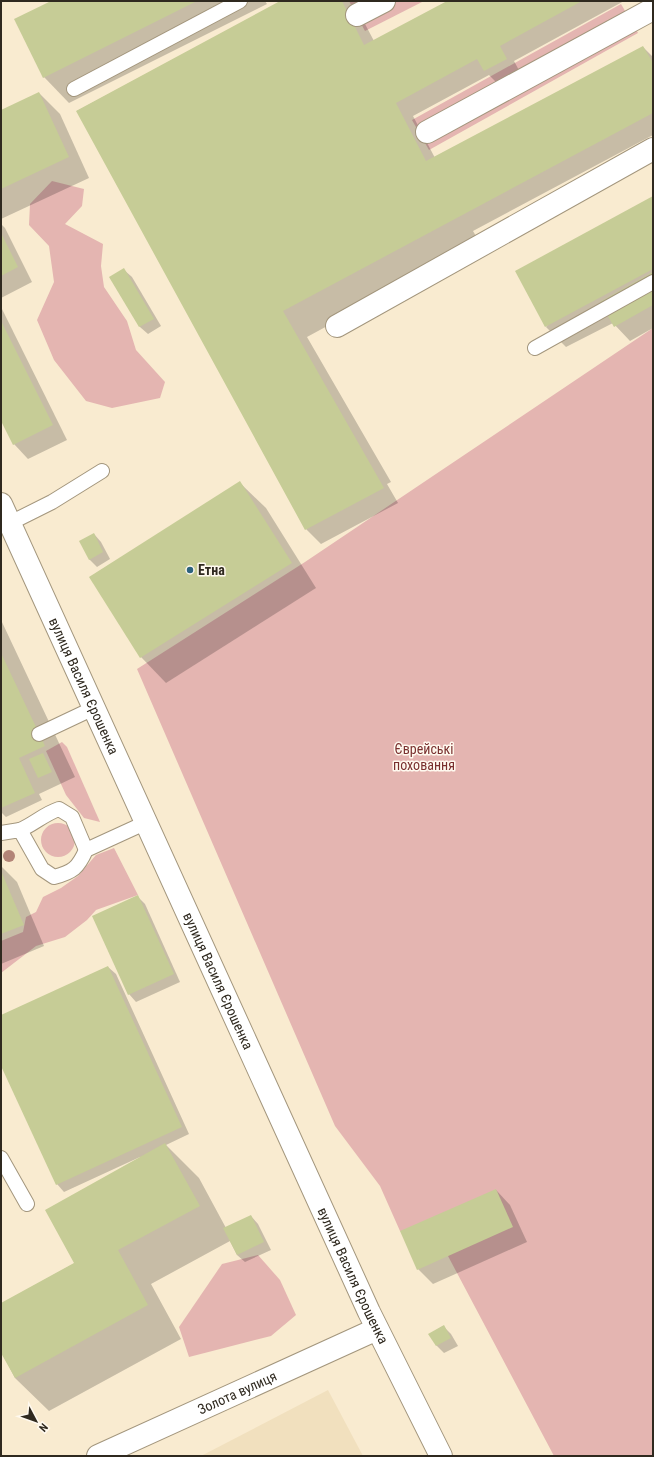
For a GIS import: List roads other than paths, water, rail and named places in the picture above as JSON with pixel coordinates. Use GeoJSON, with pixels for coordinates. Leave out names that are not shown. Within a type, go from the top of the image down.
{"type":"FeatureCollection","features":[{"type":"Feature","properties":{"kind":"main road"},"geometry":{"type":"LineString","coordinates":[[357,15],[384,1]]}},
{"type":"Feature","properties":{"kind":"main road"},"geometry":{"type":"LineString","coordinates":[[427,132],[653,9]]}},
{"type":"Feature","properties":{"kind":"main road"},"geometry":{"type":"LineString","coordinates":[[337,326],[653,149]]}},
{"type":"Feature","properties":{"kind":"main road","name":"вулиця Василя Єрошенка"},"geometry":{"type":"LineString","coordinates":[[5,514],[377,1329],[440,1456]]}},
{"type":"Feature","properties":{"kind":"main road","name":"Золота вулиця"},"geometry":{"type":"LineString","coordinates":[[98,1456],[377,1329]]}},
{"type":"Feature","properties":{"kind":"lane"},"geometry":{"type":"LineString","coordinates":[[74,89],[240,1]]}},
{"type":"Feature","properties":{"kind":"lane"},"geometry":{"type":"LineString","coordinates":[[534,348],[653,282]]}},
{"type":"Feature","properties":{"kind":"lane"},"geometry":{"type":"LineString","coordinates":[[5,514],[52,502],[102,471]]}},
{"type":"Feature","properties":{"kind":"lane"},"geometry":{"type":"LineString","coordinates":[[39,734],[94,708]]}},
{"type":"Feature","properties":{"kind":"lane"},"geometry":{"type":"LineString","coordinates":[[1,834],[20,830],[34,824],[46,813],[59,809],[72,817],[86,850]]}},
{"type":"Feature","properties":{"kind":"lane"},"geometry":{"type":"LineString","coordinates":[[20,830],[42,869],[54,877],[68,874],[79,865],[86,850],[146,823]]}},
{"type":"Feature","properties":{"kind":"lane"},"geometry":{"type":"LineString","coordinates":[[1,1158],[27,1204]]}},
{"type":"Feature","properties":{"kind":"place","name":"Етна"},"geometry":{"type":"Point","coordinates":[190,570]}},
{"type":"Feature","properties":{"kind":"park label","name":"Єврейські поховання"},"geometry":{"type":"Point","coordinates":[424,758]}}]}
